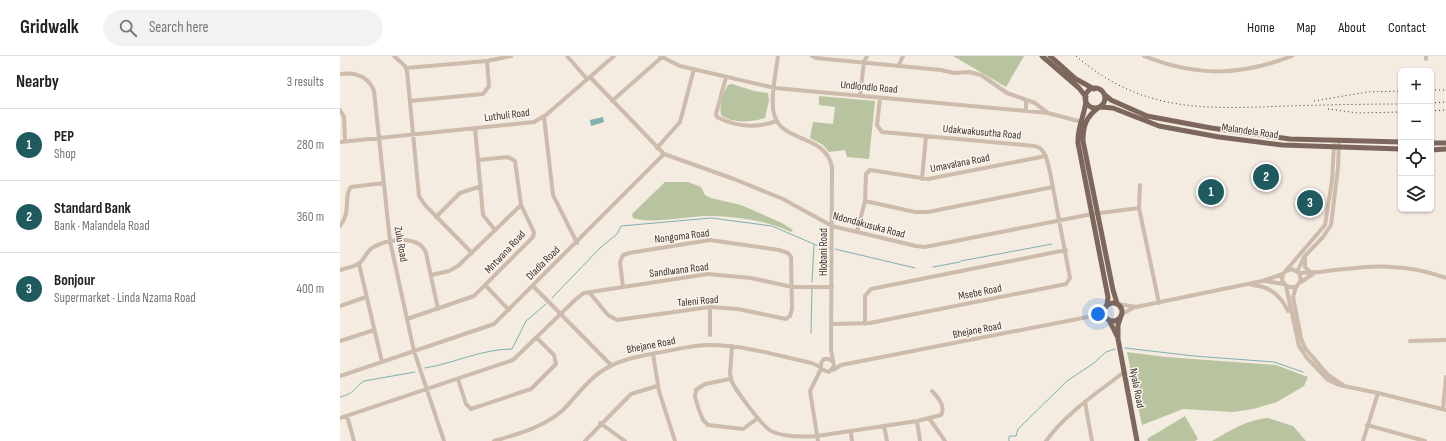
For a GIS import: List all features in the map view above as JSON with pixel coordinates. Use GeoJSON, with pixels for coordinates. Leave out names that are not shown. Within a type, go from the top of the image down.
{"type":"FeatureCollection","features":[{"type":"Feature","properties":{"kind":"main road"},"geometry":{"type":"LineString","coordinates":[[1042,56],[1079,88],[1090,107],[1099,107]]}},
{"type":"Feature","properties":{"kind":"main road"},"geometry":{"type":"LineString","coordinates":[[1050,56],[1076,79],[1094,89],[1099,89],[1105,95],[1105,102],[1082,122]]}},
{"type":"Feature","properties":{"kind":"main road"},"geometry":{"type":"LineString","coordinates":[[1094,89],[1089,91],[1086,98],[1082,122],[1083,141],[1108,297],[1106,306],[1107,319],[1115,321],[1122,315],[1122,309],[1118,304],[1113,290],[1095,213]]}},
{"type":"Feature","properties":{"kind":"main road","name":"Malandela Road"},"geometry":{"type":"LineString","coordinates":[[1105,95],[1111,100],[1159,119],[1278,138],[1398,142]]}},
{"type":"Feature","properties":{"kind":"main road","name":"Malandela Road"},"geometry":{"type":"LineString","coordinates":[[1099,107],[1113,108],[1159,126],[1189,132],[1273,144],[1333,148],[1398,149]]}},
{"type":"Feature","properties":{"kind":"main road"},"geometry":{"type":"LineString","coordinates":[[1434,143],[1446,143]]}},
{"type":"Feature","properties":{"kind":"main road"},"geometry":{"type":"LineString","coordinates":[[1434,150],[1446,149]]}},
{"type":"Feature","properties":{"kind":"main road"},"geometry":{"type":"LineString","coordinates":[[1106,306],[1113,302],[1118,304]]}},
{"type":"Feature","properties":{"kind":"main road","name":"Nyala Road"},"geometry":{"type":"LineString","coordinates":[[1122,315],[1118,325],[1118,339],[1137,441]]}},
{"type":"Feature","properties":{"kind":"main road","name":"Nyala Road"},"geometry":{"type":"LineString","coordinates":[[1107,319],[1118,339]]}},
{"type":"Feature","properties":{"kind":"street"},"geometry":{"type":"LineString","coordinates":[[394,56],[406,68],[419,196],[472,253]]}},
{"type":"Feature","properties":{"kind":"street"},"geometry":{"type":"LineString","coordinates":[[406,68],[487,61],[511,56]]}},
{"type":"Feature","properties":{"kind":"street","name":"Ndondakusuka Road"},"geometry":{"type":"LineString","coordinates":[[567,56],[664,154],[776,196],[832,226],[925,247],[1095,213],[1139,208]]}},
{"type":"Feature","properties":{"kind":"street","name":"Luthuli Road"},"geometry":{"type":"LineString","coordinates":[[340,142],[534,122],[544,117],[612,56]]}},
{"type":"Feature","properties":{"kind":"street"},"geometry":{"type":"LineString","coordinates":[[726,77],[716,114],[718,118],[744,126],[757,127],[777,121],[773,106],[778,56]]}},
{"type":"Feature","properties":{"kind":"street"},"geometry":{"type":"LineString","coordinates":[[812,56],[816,58],[899,65],[954,73],[969,72],[981,75],[1007,93],[1043,107],[1048,113]]}},
{"type":"Feature","properties":{"kind":"street"},"geometry":{"type":"LineString","coordinates":[[860,96],[864,62],[867,56]]}},
{"type":"Feature","properties":{"kind":"street"},"geometry":{"type":"LineString","coordinates":[[899,65],[903,56]]}},
{"type":"Feature","properties":{"kind":"street"},"geometry":{"type":"LineString","coordinates":[[1144,56],[1161,63],[1192,70],[1220,72],[1257,68],[1292,56]]}},
{"type":"Feature","properties":{"kind":"street"},"geometry":{"type":"LineString","coordinates":[[612,101],[661,57]]}},
{"type":"Feature","properties":{"kind":"street","name":"Undlondlo Road"},"geometry":{"type":"LineString","coordinates":[[661,57],[680,66],[775,88],[1048,113],[1082,122]]}},
{"type":"Feature","properties":{"kind":"street"},"geometry":{"type":"LineString","coordinates":[[410,101],[483,94],[489,86],[487,61]]}},
{"type":"Feature","properties":{"kind":"street"},"geometry":{"type":"LineString","coordinates":[[657,148],[680,122],[694,69]]}},
{"type":"Feature","properties":{"kind":"street","name":"Zulu Road"},"geometry":{"type":"LineString","coordinates":[[340,74],[358,74],[366,79],[371,84],[375,97],[390,241],[414,351],[443,440]]}},
{"type":"Feature","properties":{"kind":"street","name":"Udakwakusutha Road"},"geometry":{"type":"LineString","coordinates":[[880,98],[877,125],[880,130],[926,136],[1034,146],[1040,148],[1046,156]]}},
{"type":"Feature","properties":{"kind":"street"},"geometry":{"type":"LineString","coordinates":[[1026,100],[1026,111]]}},
{"type":"Feature","properties":{"kind":"street"},"geometry":{"type":"LineString","coordinates":[[340,110],[344,117],[345,141]]}},
{"type":"Feature","properties":{"kind":"street"},"geometry":{"type":"LineString","coordinates":[[544,117],[552,192],[556,204],[577,243]]}},
{"type":"Feature","properties":{"kind":"street","name":"Hlobani Road"},"geometry":{"type":"LineString","coordinates":[[777,121],[786,130],[816,144],[823,149],[830,158],[832,167],[831,349],[833,362]]}},
{"type":"Feature","properties":{"kind":"street"},"geometry":{"type":"LineString","coordinates":[[475,128],[483,215],[495,230]]}},
{"type":"Feature","properties":{"kind":"street"},"geometry":{"type":"LineString","coordinates":[[922,179],[926,136]]}},
{"type":"Feature","properties":{"kind":"street"},"geometry":{"type":"LineString","coordinates":[[1300,282],[1298,272],[1306,254],[1316,241],[1325,225],[1332,181],[1333,148],[1337,140]]}},
{"type":"Feature","properties":{"kind":"street"},"geometry":{"type":"LineString","coordinates":[[1337,140],[1339,148],[1331,225],[1285,272],[1282,280],[1285,285],[1297,342],[1306,358],[1333,383],[1445,409],[1446,377]]}},
{"type":"Feature","properties":{"kind":"street","name":"Dladla Road"},"geometry":{"type":"LineString","coordinates":[[340,376],[492,325],[577,243],[664,154]]}},
{"type":"Feature","properties":{"kind":"street"},"geometry":{"type":"LineString","coordinates":[[1046,156],[1060,220]]}},
{"type":"Feature","properties":{"kind":"street","name":"Umavalana Road"},"geometry":{"type":"LineString","coordinates":[[857,232],[865,201],[866,174],[870,170],[922,179],[1046,156]]}},
{"type":"Feature","properties":{"kind":"street","name":"Mntwana Road"},"geometry":{"type":"LineString","coordinates":[[407,319],[469,299],[486,286],[533,237],[534,232],[521,205],[517,167],[514,160],[504,158],[478,160]]}},
{"type":"Feature","properties":{"kind":"street"},"geometry":{"type":"LineString","coordinates":[[340,226],[347,213],[347,196],[351,187],[384,183]]}},
{"type":"Feature","properties":{"kind":"street"},"geometry":{"type":"LineString","coordinates":[[1140,185],[1139,208],[1159,303]]}},
{"type":"Feature","properties":{"kind":"street"},"geometry":{"type":"LineString","coordinates":[[436,216],[460,193],[480,186]]}},
{"type":"Feature","properties":{"kind":"street"},"geometry":{"type":"LineString","coordinates":[[865,201],[915,212],[928,212],[1053,187]]}},
{"type":"Feature","properties":{"kind":"street"},"geometry":{"type":"LineString","coordinates":[[1328,204],[1334,204]]}},
{"type":"Feature","properties":{"kind":"street"},"geometry":{"type":"LineString","coordinates":[[432,275],[454,269],[521,205]]}},
{"type":"Feature","properties":{"kind":"street","name":"Msebe Road"},"geometry":{"type":"LineString","coordinates":[[832,324],[865,324],[1066,284],[1070,278],[1060,220]]}},
{"type":"Feature","properties":{"kind":"street","name":"Nongoma Road"},"geometry":{"type":"LineString","coordinates":[[623,287],[620,262],[625,254],[710,240],[755,245],[788,253],[791,257],[792,287]]}},
{"type":"Feature","properties":{"kind":"street"},"geometry":{"type":"LineString","coordinates":[[340,270],[359,264],[372,248],[390,241],[411,241],[422,247],[426,253],[432,275],[438,309]]}},
{"type":"Feature","properties":{"kind":"street"},"geometry":{"type":"LineString","coordinates":[[865,324],[865,296],[871,289],[1066,250]]}},
{"type":"Feature","properties":{"kind":"street"},"geometry":{"type":"LineString","coordinates":[[1306,254],[1304,265],[1310,272]]}},
{"type":"Feature","properties":{"kind":"street"},"geometry":{"type":"LineString","coordinates":[[359,264],[382,362]]}},
{"type":"Feature","properties":{"kind":"street"},"geometry":{"type":"LineString","coordinates":[[1118,304],[1136,307],[1159,303],[1262,281],[1292,269],[1298,272],[1317,272],[1362,267],[1392,266],[1433,273],[1446,278]]}},
{"type":"Feature","properties":{"kind":"street"},"geometry":{"type":"LineString","coordinates":[[1317,272],[1300,282],[1293,298],[1301,338],[1305,348],[1333,379],[1349,387]]}},
{"type":"Feature","properties":{"kind":"street","name":"Sandlwana Road"},"geometry":{"type":"LineString","coordinates":[[340,418],[513,360],[579,296],[589,292],[708,274],[751,278],[792,287],[832,287]]}},
{"type":"Feature","properties":{"kind":"street"},"geometry":{"type":"LineString","coordinates":[[1262,281],[1278,282],[1291,288],[1297,286]]}},
{"type":"Feature","properties":{"kind":"street"},"geometry":{"type":"LineString","coordinates":[[1244,285],[1256,285],[1271,290],[1284,303],[1291,316]]}},
{"type":"Feature","properties":{"kind":"street"},"geometry":{"type":"LineString","coordinates":[[486,286],[509,310]]}},
{"type":"Feature","properties":{"kind":"street"},"geometry":{"type":"LineString","coordinates":[[533,286],[611,365]]}},
{"type":"Feature","properties":{"kind":"street","name":"Taleni Road"},"geometry":{"type":"LineString","coordinates":[[589,292],[608,315],[617,320],[710,307],[738,309],[786,318],[791,314],[792,287]]}},
{"type":"Feature","properties":{"kind":"street"},"geometry":{"type":"LineString","coordinates":[[340,306],[366,297]]}},
{"type":"Feature","properties":{"kind":"street","name":"Bhejane Road"},"geometry":{"type":"LineString","coordinates":[[1093,316],[1106,306]]}},
{"type":"Feature","properties":{"kind":"street"},"geometry":{"type":"LineString","coordinates":[[710,307],[710,335]]}},
{"type":"Feature","properties":{"kind":"street"},"geometry":{"type":"LineString","coordinates":[[1122,315],[1136,307]]}},
{"type":"Feature","properties":{"kind":"street","name":"Bhejane Road"},"geometry":{"type":"LineString","coordinates":[[833,370],[841,365],[1093,316],[1107,319]]}},
{"type":"Feature","properties":{"kind":"street"},"geometry":{"type":"LineString","coordinates":[[340,341],[374,330]]}},
{"type":"Feature","properties":{"kind":"street"},"geometry":{"type":"LineString","coordinates":[[458,379],[466,404],[471,409],[531,389],[552,369],[556,361],[554,355],[537,338]]}},
{"type":"Feature","properties":{"kind":"street"},"geometry":{"type":"LineString","coordinates":[[1410,341],[1446,340]]}},
{"type":"Feature","properties":{"kind":"street","name":"Bhejane Road"},"geometry":{"type":"LineString","coordinates":[[494,441],[525,431],[549,420],[562,410],[593,378],[611,365],[637,356],[700,346],[732,346],[812,363],[821,368]]}},
{"type":"Feature","properties":{"kind":"street"},"geometry":{"type":"LineString","coordinates":[[732,346],[730,380],[758,418],[772,432],[802,436],[817,436],[916,421],[941,415],[943,410],[940,400],[932,391]]}},
{"type":"Feature","properties":{"kind":"street"},"geometry":{"type":"LineString","coordinates":[[818,441],[810,391],[818,377],[823,360],[831,349]]}},
{"type":"Feature","properties":{"kind":"street"},"geometry":{"type":"LineString","coordinates":[[653,354],[657,386],[675,441]]}},
{"type":"Feature","properties":{"kind":"street"},"geometry":{"type":"LineString","coordinates":[[818,377],[833,370],[833,362],[829,359],[823,360]]}},
{"type":"Feature","properties":{"kind":"street","name":"Bhejane Road"},"geometry":{"type":"LineString","coordinates":[[812,363],[823,360]]}},
{"type":"Feature","properties":{"kind":"street","name":"Bhejane Road"},"geometry":{"type":"LineString","coordinates":[[833,362],[841,365]]}},
{"type":"Feature","properties":{"kind":"street"},"geometry":{"type":"LineString","coordinates":[[821,368],[828,372]]}},
{"type":"Feature","properties":{"kind":"street"},"geometry":{"type":"LineString","coordinates":[[1046,441],[1063,419],[1124,372]]}},
{"type":"Feature","properties":{"kind":"street"},"geometry":{"type":"LineString","coordinates":[[730,380],[705,384],[697,389],[695,397],[704,421],[710,426],[741,429],[748,427],[758,418]]}},
{"type":"Feature","properties":{"kind":"street"},"geometry":{"type":"LineString","coordinates":[[585,441],[630,394],[657,386]]}},
{"type":"Feature","properties":{"kind":"street"},"geometry":{"type":"LineString","coordinates":[[1363,441],[1378,393]]}},
{"type":"Feature","properties":{"kind":"street"},"geometry":{"type":"LineString","coordinates":[[1085,402],[1092,441]]}},
{"type":"Feature","properties":{"kind":"street"},"geometry":{"type":"LineString","coordinates":[[347,416],[354,441]]}},
{"type":"Feature","properties":{"kind":"street"},"geometry":{"type":"LineString","coordinates":[[928,418],[945,441]]}},
{"type":"Feature","properties":{"kind":"street"},"geometry":{"type":"LineString","coordinates":[[916,421],[920,441]]}},
{"type":"Feature","properties":{"kind":"street"},"geometry":{"type":"LineString","coordinates":[[600,424],[625,441]]}},
{"type":"Feature","properties":{"kind":"street"},"geometry":{"type":"LineString","coordinates":[[1367,425],[1425,441]]}},
{"type":"Feature","properties":{"kind":"street"},"geometry":{"type":"LineString","coordinates":[[884,426],[887,441]]}},
{"type":"Feature","properties":{"kind":"street"},"geometry":{"type":"LineString","coordinates":[[851,432],[852,441]]}},
{"type":"Feature","properties":{"kind":"green space"},"geometry":{"type":"Polygon","coordinates":[[[953,56],[1024,56],[1006,87],[953,56]]]}},
{"type":"Feature","properties":{"kind":"green space"},"geometry":{"type":"Polygon","coordinates":[[[732,84],[754,91],[768,93],[769,100],[765,118],[737,121],[721,115],[723,95],[728,85],[732,84]]]}},
{"type":"Feature","properties":{"kind":"green space"},"geometry":{"type":"Polygon","coordinates":[[[819,96],[875,101],[869,159],[847,157],[845,150],[829,152],[823,145],[810,138],[813,122],[833,124],[835,107],[819,105],[819,96]]]}},
{"type":"Feature","properties":{"kind":"green space"},"geometry":{"type":"Polygon","coordinates":[[[665,182],[688,182],[701,187],[705,195],[711,198],[741,205],[782,223],[793,230],[791,232],[759,221],[726,216],[703,216],[657,220],[639,220],[633,218],[632,214],[665,182]]]}},
{"type":"Feature","properties":{"kind":"green space"},"geometry":{"type":"Polygon","coordinates":[[[1127,352],[1166,357],[1276,365],[1308,377],[1304,386],[1277,402],[1253,409],[1233,412],[1183,409],[1142,425],[1127,352]]]}},
{"type":"Feature","properties":{"kind":"green space"},"geometry":{"type":"Polygon","coordinates":[[[1185,416],[1198,439],[1195,441],[1148,441],[1147,439],[1185,416]]]}},
{"type":"Feature","properties":{"kind":"green space"},"geometry":{"type":"Polygon","coordinates":[[[1268,418],[1293,426],[1306,441],[1212,441],[1232,429],[1246,423],[1268,418]]]}},
{"type":"Feature","properties":{"kind":"water"},"geometry":{"type":"Polygon","coordinates":[[[603,117],[604,122],[591,126],[590,120],[603,117]]]}},
{"type":"Feature","properties":{"kind":"waterway"},"geometry":{"type":"LineString","coordinates":[[552,298],[600,248],[617,234],[621,226],[711,218],[772,226],[823,248],[829,248]]}},
{"type":"Feature","properties":{"kind":"waterway"},"geometry":{"type":"LineString","coordinates":[[961,261],[1052,244]]}},
{"type":"Feature","properties":{"kind":"waterway"},"geometry":{"type":"LineString","coordinates":[[812,282],[814,245]]}},
{"type":"Feature","properties":{"kind":"waterway"},"geometry":{"type":"LineString","coordinates":[[835,249],[915,268]]}},
{"type":"Feature","properties":{"kind":"waterway"},"geometry":{"type":"LineString","coordinates":[[933,267],[960,262]]}},
{"type":"Feature","properties":{"kind":"waterway"},"geometry":{"type":"LineString","coordinates":[[811,333],[812,289]]}},
{"type":"Feature","properties":{"kind":"waterway"},"geometry":{"type":"LineString","coordinates":[[425,368],[490,351],[512,349],[526,321],[546,304]]}},
{"type":"Feature","properties":{"kind":"waterway"},"geometry":{"type":"LineString","coordinates":[[1125,348],[1194,356],[1274,362],[1303,372]]}},
{"type":"Feature","properties":{"kind":"waterway"},"geometry":{"type":"LineString","coordinates":[[1009,441],[1009,436],[1016,436],[1018,429],[1067,381],[1094,363],[1106,352],[1115,349]]}},
{"type":"Feature","properties":{"kind":"waterway"},"geometry":{"type":"LineString","coordinates":[[340,397],[352,392],[364,381],[415,372]]}},
{"type":"Feature","properties":{"kind":"railway"},"geometry":{"type":"LineString","coordinates":[[1076,56],[1101,75],[1125,88],[1150,98],[1175,104],[1201,107],[1398,104]]}},
{"type":"Feature","properties":{"kind":"railway"},"geometry":{"type":"LineString","coordinates":[[1434,90],[1446,90]]}},
{"type":"Feature","properties":{"kind":"railway"},"geometry":{"type":"LineString","coordinates":[[1314,101],[1367,92],[1398,91]]}},
{"type":"Feature","properties":{"kind":"railway"},"geometry":{"type":"LineString","coordinates":[[1434,103],[1446,102]]}},
{"type":"Feature","properties":{"kind":"railway"},"geometry":{"type":"LineString","coordinates":[[1328,109],[1358,113],[1398,112]]}},
{"type":"Feature","properties":{"kind":"railway"},"geometry":{"type":"LineString","coordinates":[[1434,111],[1446,110]]}},
{"type":"Feature","properties":{"kind":"place","name":"Standard Bank"},"geometry":{"type":"Point","coordinates":[1266,177]}},
{"type":"Feature","properties":{"kind":"place","name":"PEP"},"geometry":{"type":"Point","coordinates":[1211,192]}},
{"type":"Feature","properties":{"kind":"place","name":"Bonjour"},"geometry":{"type":"Point","coordinates":[1310,203]}}]}
